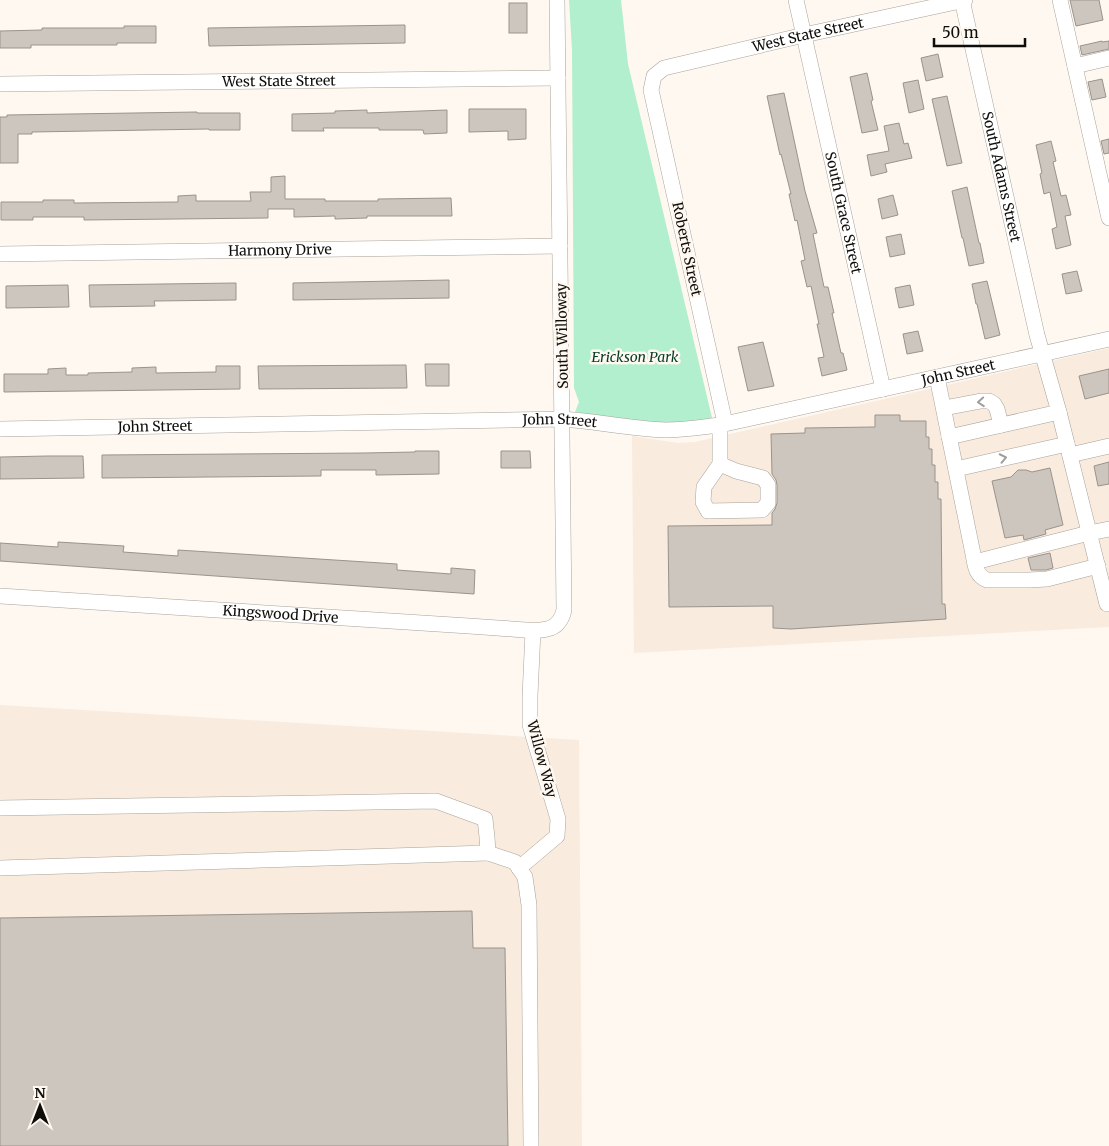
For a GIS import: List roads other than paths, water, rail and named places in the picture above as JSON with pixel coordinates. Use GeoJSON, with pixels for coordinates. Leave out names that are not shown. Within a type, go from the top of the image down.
{"type":"FeatureCollection","features":[{"type":"Feature","properties":{"kind":"street","name":"South Willoway"},"geometry":{"type":"LineString","coordinates":[[557,0],[564,610],[563,617],[558,622]]}},
{"type":"Feature","properties":{"kind":"street","name":"South Grace Street"},"geometry":{"type":"LineString","coordinates":[[796,0],[884,389]]}},
{"type":"Feature","properties":{"kind":"street","name":"West State Street"},"geometry":{"type":"LineString","coordinates":[[654,76],[664,68],[963,0]]}},
{"type":"Feature","properties":{"kind":"street","name":"South Adams Street"},"geometry":{"type":"LineString","coordinates":[[963,0],[1037,335],[1059,412],[1107,604]]}},
{"type":"Feature","properties":{"kind":"street"},"geometry":{"type":"LineString","coordinates":[[1060,0],[1105,182],[1108,212]]}},
{"type":"Feature","properties":{"kind":"street"},"geometry":{"type":"LineString","coordinates":[[1075,66],[1109,58]]}},
{"type":"Feature","properties":{"kind":"street","name":"Roberts Street"},"geometry":{"type":"LineString","coordinates":[[654,76],[651,90],[722,424],[720,464]]}},
{"type":"Feature","properties":{"kind":"street","name":"West State Street"},"geometry":{"type":"LineString","coordinates":[[0,84],[558,78]]}},
{"type":"Feature","properties":{"kind":"street","name":"Harmony Drive"},"geometry":{"type":"LineString","coordinates":[[0,254],[560,246]]}},
{"type":"Feature","properties":{"kind":"street","name":"John Street"},"geometry":{"type":"LineString","coordinates":[[0,429],[562,419],[664,430],[685,429],[722,424],[1109,339]]}},
{"type":"Feature","properties":{"kind":"street"},"geometry":{"type":"LineString","coordinates":[[938,377],[978,574],[987,580],[1047,579],[1098,566]]}},
{"type":"Feature","properties":{"kind":"street"},"geometry":{"type":"LineString","coordinates":[[944,408],[980,400],[989,401],[997,409],[1001,425]]}},
{"type":"Feature","properties":{"kind":"street"},"geometry":{"type":"LineString","coordinates":[[949,437],[1059,412]]}},
{"type":"Feature","properties":{"kind":"street"},"geometry":{"type":"LineString","coordinates":[[956,469],[1068,450],[1109,446]]}},
{"type":"Feature","properties":{"kind":"street"},"geometry":{"type":"LineString","coordinates":[[720,464],[736,471],[763,478],[768,485],[768,504],[762,510],[708,511],[703,502],[704,487],[720,464]]}},
{"type":"Feature","properties":{"kind":"street"},"geometry":{"type":"LineString","coordinates":[[975,562],[1089,532],[1109,529]]}},
{"type":"Feature","properties":{"kind":"street","name":"Kingswood Drive"},"geometry":{"type":"LineString","coordinates":[[0,596],[533,631],[548,629],[558,622]]}},
{"type":"Feature","properties":{"kind":"street","name":"Willow Way"},"geometry":{"type":"LineString","coordinates":[[519,868],[557,836],[558,818],[530,725],[533,631]]}},
{"type":"Feature","properties":{"kind":"street"},"geometry":{"type":"LineString","coordinates":[[0,808],[436,801],[485,819],[488,852]]}},
{"type":"Feature","properties":{"kind":"street"},"geometry":{"type":"LineString","coordinates":[[0,868],[488,852],[515,862],[525,876],[528,905],[530,1146]]}},
{"type":"Feature","properties":{"kind":"park label","name":"Erickson Park"},"geometry":{"type":"Point","coordinates":[635,357]}}]}
